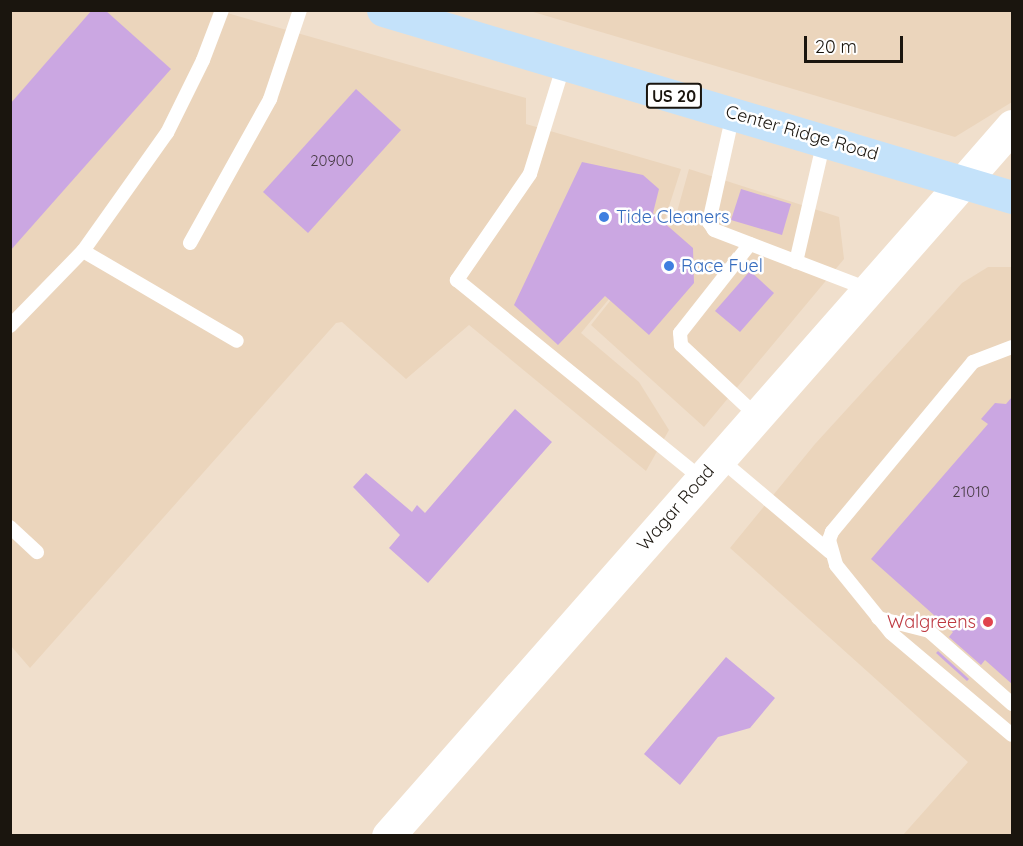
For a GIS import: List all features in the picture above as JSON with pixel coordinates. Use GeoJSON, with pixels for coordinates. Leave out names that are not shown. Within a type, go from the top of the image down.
{"type":"FeatureCollection","features":[{"type":"Feature","properties":{"kind":"main road","name":"Center Ridge Road"},"geometry":{"type":"LineString","coordinates":[[383,10],[1012,196]]}},
{"type":"Feature","properties":{"kind":"main road","name":"Wagar Road"},"geometry":{"type":"LineString","coordinates":[[388,836],[1012,126]]}},
{"type":"Feature","properties":{"kind":"lane"},"geometry":{"type":"LineString","coordinates":[[10,326],[83,251],[167,133],[203,60],[222,10]]}},
{"type":"Feature","properties":{"kind":"lane"},"geometry":{"type":"LineString","coordinates":[[190,243],[270,99],[300,10]]}},
{"type":"Feature","properties":{"kind":"lane"},"geometry":{"type":"LineString","coordinates":[[564,64],[530,174],[458,280],[711,469],[830,552],[852,588],[878,618],[1012,735]]}},
{"type":"Feature","properties":{"kind":"lane"},"geometry":{"type":"LineString","coordinates":[[733,114],[709,222],[714,230],[869,290]]}},
{"type":"Feature","properties":{"kind":"lane"},"geometry":{"type":"LineString","coordinates":[[796,262],[824,140]]}},
{"type":"Feature","properties":{"kind":"lane"},"geometry":{"type":"LineString","coordinates":[[750,244],[680,333],[681,345],[757,416]]}},
{"type":"Feature","properties":{"kind":"lane"},"geometry":{"type":"LineString","coordinates":[[83,251],[237,341]]}},
{"type":"Feature","properties":{"kind":"lane"},"geometry":{"type":"LineString","coordinates":[[830,552],[832,532],[967,368],[992,352],[1012,347]]}},
{"type":"Feature","properties":{"kind":"lane"},"geometry":{"type":"LineString","coordinates":[[10,527],[37,552]]}},
{"type":"Feature","properties":{"kind":"lane"},"geometry":{"type":"LineString","coordinates":[[878,618],[929,631],[1012,704]]}},
{"type":"Feature","properties":{"kind":"shaded area"},"geometry":{"type":"Polygon","coordinates":[[[11,11],[220,11],[526,98],[526,124],[681,169],[664,222],[641,260],[581,333],[639,382],[669,430],[646,471],[469,325],[406,379],[342,322],[336,323],[30,668],[11,646],[11,11]]]}},
{"type":"Feature","properties":{"kind":"shaded area"},"geometry":{"type":"Polygon","coordinates":[[[530,11],[1012,11],[1012,102],[955,137],[530,11]]]}},
{"type":"Feature","properties":{"kind":"shaded area"},"geometry":{"type":"Polygon","coordinates":[[[689,169],[839,217],[844,259],[704,427],[591,325],[675,219],[689,169]]]}},
{"type":"Feature","properties":{"kind":"shaded area"},"geometry":{"type":"Polygon","coordinates":[[[988,267],[1012,267],[1012,835],[903,835],[968,762],[730,548],[815,444],[962,283],[988,267]]]}},
{"type":"Feature","properties":{"kind":"building"},"geometry":{"type":"Polygon","coordinates":[[[92,10],[105,10],[171,69],[10,251],[10,104],[92,10]]]}},
{"type":"Feature","properties":{"kind":"building"},"geometry":{"type":"Polygon","coordinates":[[[356,89],[401,130],[308,233],[263,192],[356,89]]]}},
{"type":"Feature","properties":{"kind":"building","name":"Tide Cleaners"},"geometry":{"type":"Polygon","coordinates":[[[582,162],[643,175],[659,189],[653,213],[693,248],[694,283],[649,335],[605,296],[558,345],[514,305],[582,162]]]}},
{"type":"Feature","properties":{"kind":"building"},"geometry":{"type":"Polygon","coordinates":[[[741,189],[791,204],[782,235],[731,220],[741,189]]]}},
{"type":"Feature","properties":{"kind":"building"},"geometry":{"type":"Polygon","coordinates":[[[750,271],[774,293],[740,332],[715,311],[750,271]]]}},
{"type":"Feature","properties":{"kind":"building","name":"Walgreens"},"geometry":{"type":"Polygon","coordinates":[[[1012,397],[1012,684],[985,660],[981,665],[949,637],[953,632],[871,559],[988,424],[981,419],[995,403],[1006,404],[1012,397]]]}},
{"type":"Feature","properties":{"kind":"building"},"geometry":{"type":"Polygon","coordinates":[[[515,409],[552,442],[428,583],[389,548],[400,535],[353,487],[366,473],[412,512],[417,505],[425,513],[515,409]]]}},
{"type":"Feature","properties":{"kind":"building"},"geometry":{"type":"Polygon","coordinates":[[[938,651],[969,679],[967,681],[936,653],[938,651]]]}},
{"type":"Feature","properties":{"kind":"building"},"geometry":{"type":"Polygon","coordinates":[[[726,657],[775,698],[750,728],[718,737],[680,785],[644,754],[726,657]]]}},
{"type":"Feature","properties":{"kind":"place","name":"Tide Cleaners"},"geometry":{"type":"Point","coordinates":[604,217]}},
{"type":"Feature","properties":{"kind":"place","name":"Race Fuel"},"geometry":{"type":"Point","coordinates":[669,266]}},
{"type":"Feature","properties":{"kind":"place","name":"Walgreens"},"geometry":{"type":"Point","coordinates":[988,622]}}]}
